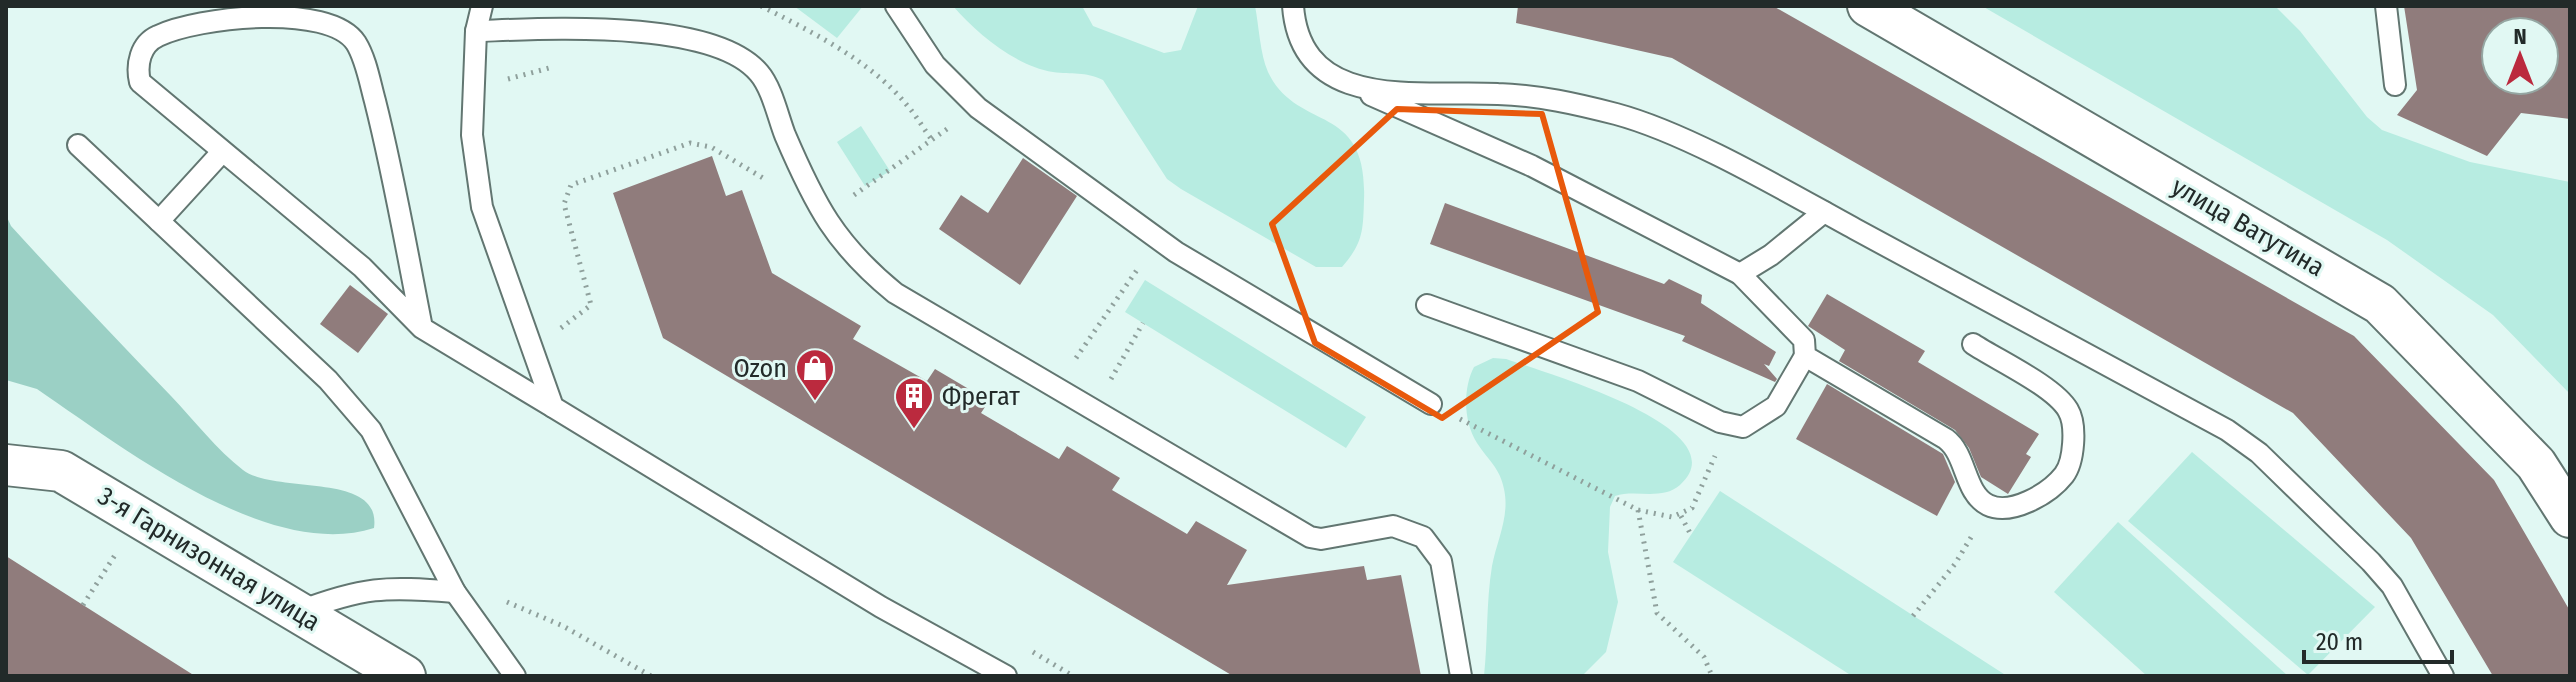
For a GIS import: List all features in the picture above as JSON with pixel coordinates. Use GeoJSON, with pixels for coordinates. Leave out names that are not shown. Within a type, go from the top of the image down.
{"type":"FeatureCollection","features":[{"type":"Feature","properties":{"kind":"street","name":"улица Ватутина"},"geometry":{"type":"LineString","coordinates":[[1868,6],[2380,304],[2536,464],[2570,517]]}},
{"type":"Feature","properties":{"kind":"street","name":"3-я Гарнизонная улица"},"geometry":{"type":"LineString","coordinates":[[6,465],[61,471],[405,676]]}},
{"type":"Feature","properties":{"kind":"lane"},"geometry":{"type":"LineString","coordinates":[[482,6],[476,31],[472,135],[482,207],[553,407]]}},
{"type":"Feature","properties":{"kind":"lane"},"geometry":{"type":"LineString","coordinates":[[896,6],[935,65],[978,108],[1158,240],[1431,404]]}},
{"type":"Feature","properties":{"kind":"lane"},"geometry":{"type":"LineString","coordinates":[[1293,6],[1298,39],[1312,62],[1356,89],[1532,166],[1740,274],[1804,340],[1805,356],[1776,406],[1743,427],[1720,422],[1638,381],[1427,305]]}},
{"type":"Feature","properties":{"kind":"lane"},"geometry":{"type":"LineString","coordinates":[[2386,6],[2395,85]]}},
{"type":"Feature","properties":{"kind":"lane"},"geometry":{"type":"LineString","coordinates":[[422,328],[383,134],[356,42],[335,26],[305,18],[221,19],[156,36],[140,55],[137,67],[140,82],[362,267],[422,328],[881,607],[1006,676]]}},
{"type":"Feature","properties":{"kind":"lane"},"geometry":{"type":"LineString","coordinates":[[476,31],[596,28],[699,41],[731,52],[760,74],[808,190],[831,231],[865,269],[895,293],[1310,537],[1321,539],[1393,526],[1423,537],[1441,561],[1461,676]]}},
{"type":"Feature","properties":{"kind":"lane"},"geometry":{"type":"LineString","coordinates":[[1356,89],[1500,94],[1568,101],[1625,117],[1675,138],[1824,212],[2227,430],[2259,453],[2392,586],[2443,676]]}},
{"type":"Feature","properties":{"kind":"lane"},"geometry":{"type":"LineString","coordinates":[[78,145],[328,380],[371,430],[455,592],[515,676]]}},
{"type":"Feature","properties":{"kind":"lane"},"geometry":{"type":"LineString","coordinates":[[159,221],[222,152]]}},
{"type":"Feature","properties":{"kind":"lane"},"geometry":{"type":"LineString","coordinates":[[1740,274],[1771,255],[1824,212]]}},
{"type":"Feature","properties":{"kind":"lane"},"geometry":{"type":"LineString","coordinates":[[1805,356],[1955,445],[1970,483],[1986,504],[2001,508],[2027,502],[2064,475],[2071,459],[2070,413],[2060,399],[1973,344]]}},
{"type":"Feature","properties":{"kind":"lane"},"geometry":{"type":"LineString","coordinates":[[297,612],[346,593],[389,586],[455,592]]}},
{"type":"Feature","properties":{"kind":"path"},"geometry":{"type":"LineString","coordinates":[[761,6],[864,67],[905,102],[932,140],[890,171]]}},
{"type":"Feature","properties":{"kind":"path"},"geometry":{"type":"LineString","coordinates":[[505,94],[506,80],[561,65]]}},
{"type":"Feature","properties":{"kind":"path"},"geometry":{"type":"LineString","coordinates":[[552,317],[557,331],[591,305],[564,204],[571,185],[690,143],[711,147],[772,183]]}},
{"type":"Feature","properties":{"kind":"path"},"geometry":{"type":"LineString","coordinates":[[1086,368],[1074,361],[1158,240]]}},
{"type":"Feature","properties":{"kind":"path"},"geometry":{"type":"LineString","coordinates":[[1098,375],[1110,382],[1143,323]]}},
{"type":"Feature","properties":{"kind":"path"},"geometry":{"type":"LineString","coordinates":[[1431,404],[1638,510],[1672,517],[1681,516],[1692,508],[1719,447],[1743,427]]}},
{"type":"Feature","properties":{"kind":"path"},"geometry":{"type":"LineString","coordinates":[[1913,616],[1970,542],[1986,504]]}},
{"type":"Feature","properties":{"kind":"path"},"geometry":{"type":"LineString","coordinates":[[1638,510],[1657,613],[1704,657],[1712,676]]}},
{"type":"Feature","properties":{"kind":"path"},"geometry":{"type":"LineString","coordinates":[[1681,516],[1691,535]]}},
{"type":"Feature","properties":{"kind":"path"},"geometry":{"type":"LineString","coordinates":[[83,605],[120,548]]}},
{"type":"Feature","properties":{"kind":"path"},"geometry":{"type":"LineString","coordinates":[[455,592],[500,599],[563,626],[651,676]]}},
{"type":"Feature","properties":{"kind":"path"},"geometry":{"type":"LineString","coordinates":[[1019,644],[1073,676]]}},
{"type":"Feature","properties":{"kind":"highlighted area"},"geometry":{"type":"Polygon","coordinates":[[[1397,109],[1542,114],[1598,312],[1442,418],[1315,343],[1272,224],[1397,109]]]}},
{"type":"Feature","properties":{"kind":"green space"},"geometry":{"type":"Polygon","coordinates":[[[794,6],[863,6],[837,38],[794,6]]]}},
{"type":"Feature","properties":{"kind":"green space"},"geometry":{"type":"Polygon","coordinates":[[[953,6],[1082,6],[1093,26],[1164,53],[1181,50],[1198,6],[1255,6],[1265,65],[1281,91],[1296,104],[1343,132],[1355,147],[1362,168],[1364,200],[1362,228],[1354,251],[1342,267],[1316,267],[1181,189],[1167,179],[1103,80],[1084,74],[1039,69],[1025,63],[985,38],[953,6]]]}},
{"type":"Feature","properties":{"kind":"green space"},"geometry":{"type":"Polygon","coordinates":[[[1982,6],[2275,6],[2300,31],[2367,117],[2382,130],[2470,162],[2570,182],[2570,394],[2493,315],[2387,240],[1982,6]]]}},
{"type":"Feature","properties":{"kind":"green space"},"geometry":{"type":"Polygon","coordinates":[[[861,126],[890,171],[865,186],[837,142],[861,126]]]}},
{"type":"Feature","properties":{"kind":"green space"},"geometry":{"type":"Polygon","coordinates":[[[6,215],[11,226],[233,462],[258,477],[345,491],[362,498],[372,510],[374,528],[333,534],[288,529],[243,514],[197,493],[153,467],[37,389],[6,380],[6,215]]]}},
{"type":"Feature","properties":{"kind":"green space"},"geometry":{"type":"Polygon","coordinates":[[[1145,280],[1366,417],[1346,448],[1125,312],[1145,280]]]}},
{"type":"Feature","properties":{"kind":"green space"},"geometry":{"type":"Polygon","coordinates":[[[1493,358],[1506,359],[1556,376],[1629,405],[1661,423],[1684,443],[1692,464],[1680,485],[1673,490],[1615,496],[1610,507],[1608,552],[1618,602],[1606,652],[1582,676],[1484,676],[1490,580],[1504,518],[1505,499],[1500,475],[1472,434],[1466,405],[1474,367],[1493,358]]]}},
{"type":"Feature","properties":{"kind":"green space"},"geometry":{"type":"Polygon","coordinates":[[[2192,452],[2375,607],[2308,675],[2128,521],[2192,452]]]}},
{"type":"Feature","properties":{"kind":"green space"},"geometry":{"type":"Polygon","coordinates":[[[1720,491],[2007,676],[1852,676],[1673,562],[1720,491]]]}},
{"type":"Feature","properties":{"kind":"green space"},"geometry":{"type":"Polygon","coordinates":[[[2118,522],[2288,676],[2147,676],[2054,592],[2118,522]]]}},
{"type":"Feature","properties":{"kind":"building"},"geometry":{"type":"Polygon","coordinates":[[[1518,6],[1773,6],[2354,336],[2494,480],[2570,611],[2570,676],[2493,676],[2411,538],[2293,413],[1672,58],[1516,23],[1518,6]]]}},
{"type":"Feature","properties":{"kind":"building"},"geometry":{"type":"Polygon","coordinates":[[[2404,6],[2570,6],[2570,119],[2521,113],[2487,156],[2397,115],[2417,90],[2404,6]]]}},
{"type":"Feature","properties":{"kind":"building","name":"Фрегат"},"geometry":{"type":"Polygon","coordinates":[[[712,156],[726,196],[742,190],[772,273],[861,326],[853,339],[927,381],[935,369],[989,401],[981,413],[1059,459],[1067,446],[1120,478],[1112,490],[1187,534],[1196,521],[1247,550],[1227,585],[1364,566],[1367,580],[1401,575],[1421,676],[1233,676],[663,338],[613,193],[712,156]]]}},
{"type":"Feature","properties":{"kind":"building"},"geometry":{"type":"Polygon","coordinates":[[[1023,158],[1077,196],[1020,285],[939,229],[961,195],[988,213],[1023,158]]]}},
{"type":"Feature","properties":{"kind":"building"},"geometry":{"type":"Polygon","coordinates":[[[1445,203],[1664,284],[1669,279],[1702,295],[1701,303],[1776,352],[1769,366],[1764,364],[1777,379],[1775,382],[1682,341],[1685,336],[1430,244],[1445,203]]]}},
{"type":"Feature","properties":{"kind":"building"},"geometry":{"type":"Polygon","coordinates":[[[350,285],[388,314],[358,353],[320,324],[350,285]]]}},
{"type":"Feature","properties":{"kind":"building"},"geometry":{"type":"Polygon","coordinates":[[[1827,294],[1925,351],[1918,362],[2039,434],[2026,454],[2031,457],[2008,494],[1981,477],[1969,448],[1955,430],[1839,361],[1845,350],[1808,326],[1827,294]]]}},
{"type":"Feature","properties":{"kind":"building"},"geometry":{"type":"Polygon","coordinates":[[[1827,384],[1943,454],[1955,482],[1937,516],[1796,439],[1827,384]]]}},
{"type":"Feature","properties":{"kind":"building"},"geometry":{"type":"Polygon","coordinates":[[[6,556],[83,605],[195,676],[6,676],[6,556]]]}},
{"type":"Feature","properties":{"kind":"place","name":"Ozon"},"geometry":{"type":"Point","coordinates":[815,402]}},
{"type":"Feature","properties":{"kind":"place","name":"Фрегат"},"geometry":{"type":"Point","coordinates":[914,430]}}]}
